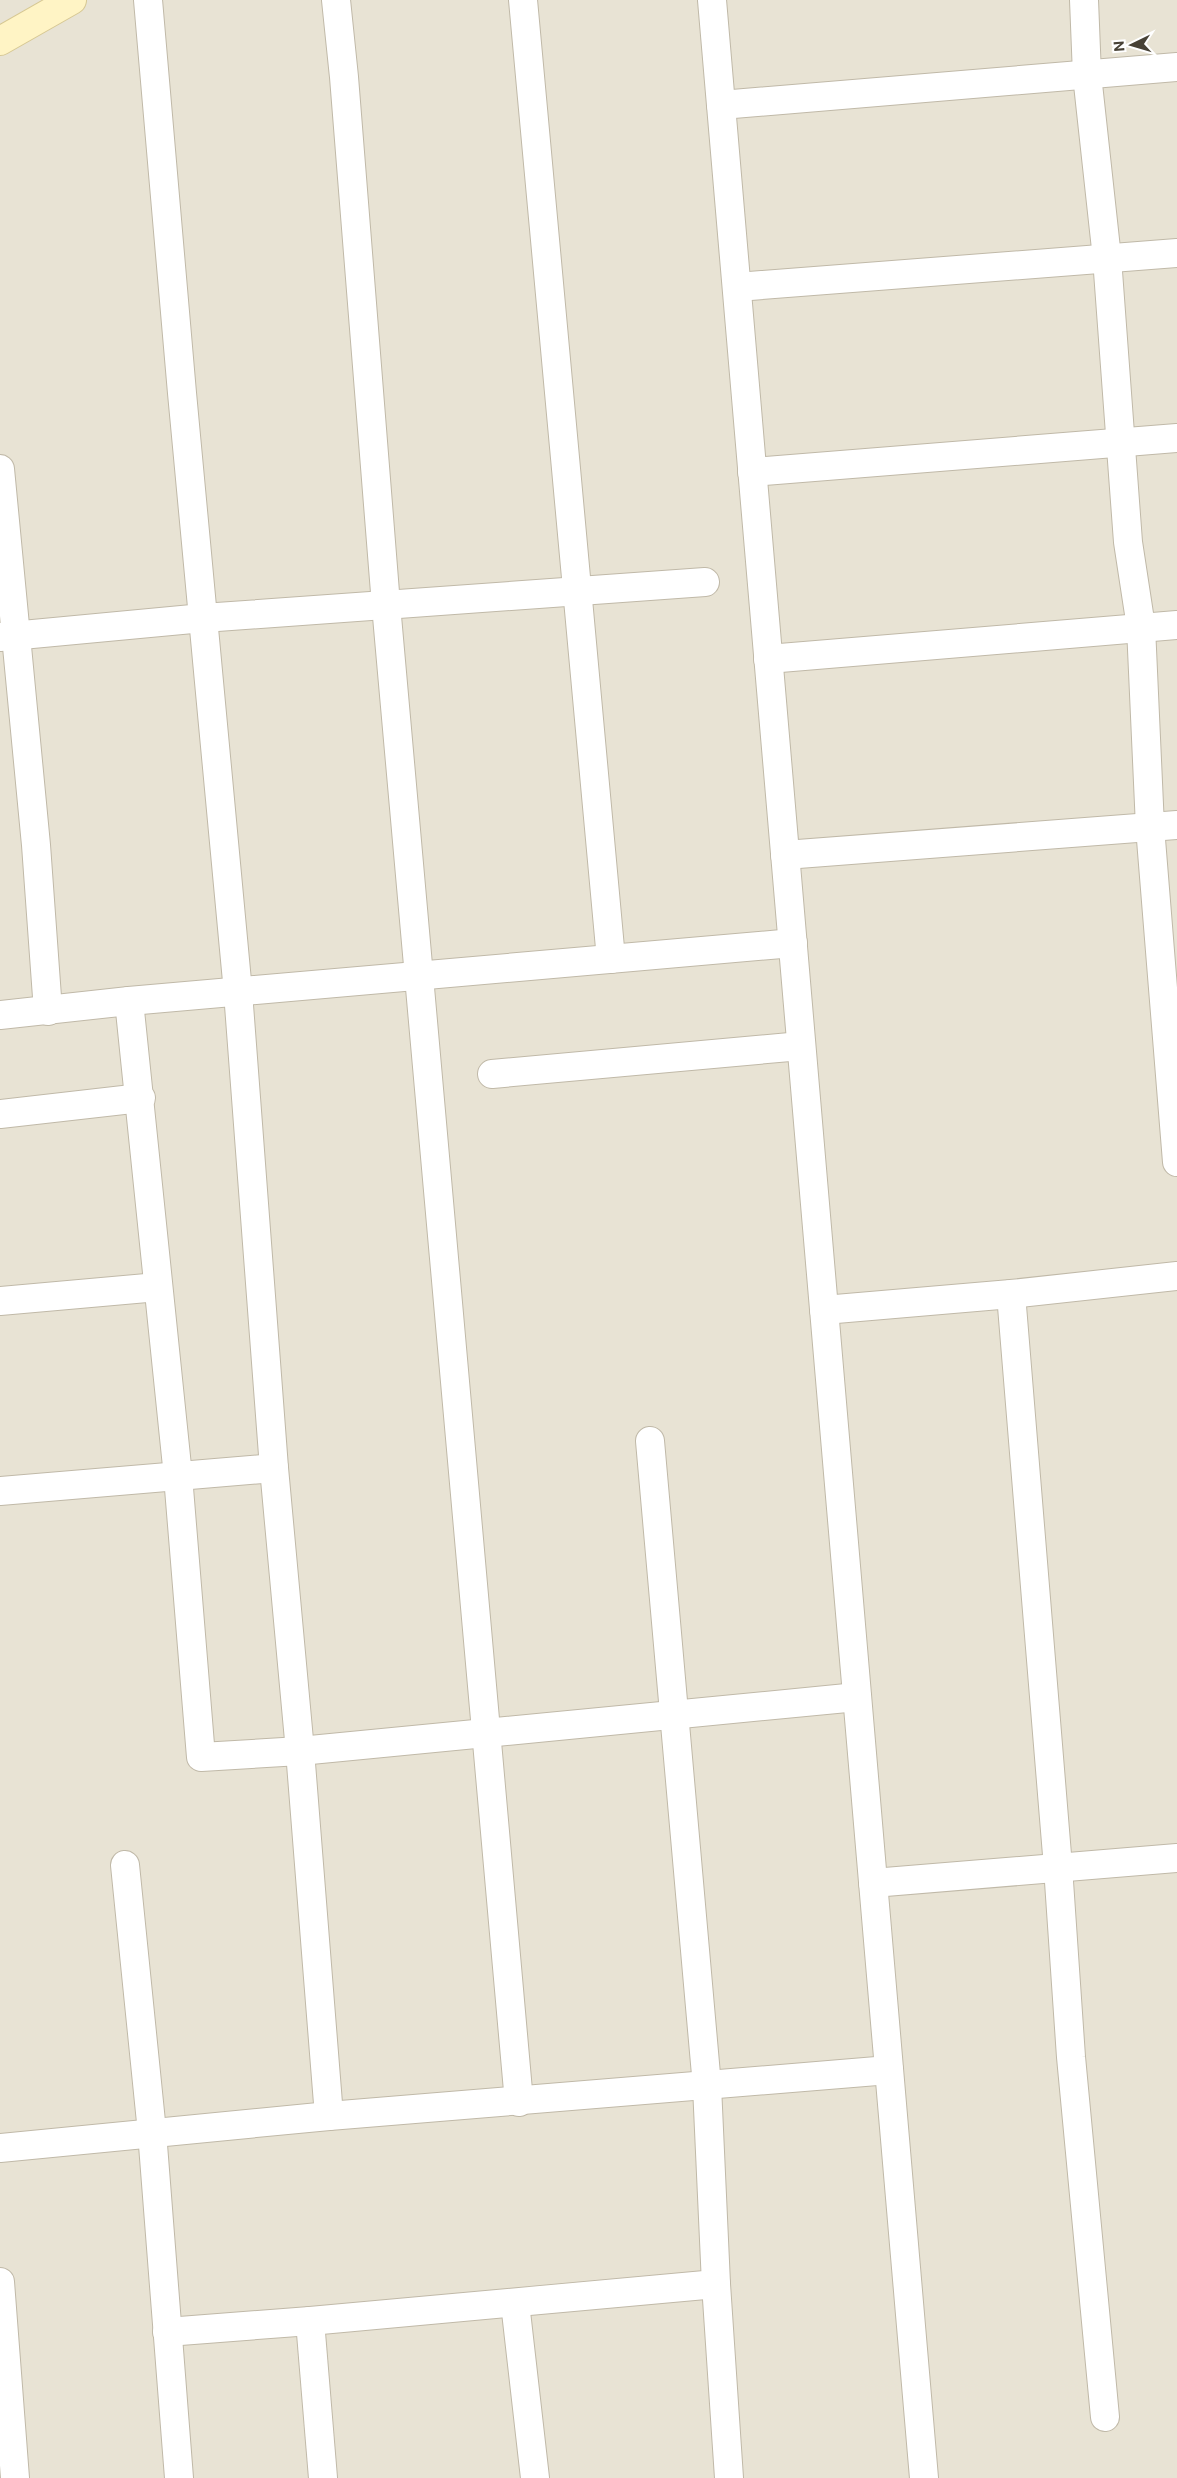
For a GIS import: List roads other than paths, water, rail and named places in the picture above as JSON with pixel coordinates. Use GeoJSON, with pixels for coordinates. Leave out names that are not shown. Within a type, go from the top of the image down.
{"type":"FeatureCollection","features":[{"type":"Feature","properties":{"kind":"main road"},"geometry":{"type":"LineString","coordinates":[[0,41],[72,0]]}},
{"type":"Feature","properties":{"kind":"street"},"geometry":{"type":"LineString","coordinates":[[148,0],[238,992],[274,1468],[300,1750],[329,2116]]}},
{"type":"Feature","properties":{"kind":"street"},"geometry":{"type":"LineString","coordinates":[[336,0],[344,77],[386,605],[519,2102]]}},
{"type":"Feature","properties":{"kind":"street"},"geometry":{"type":"LineString","coordinates":[[523,0],[611,959]]}},
{"type":"Feature","properties":{"kind":"street"},"geometry":{"type":"LineString","coordinates":[[712,0],[924,2478]]}},
{"type":"Feature","properties":{"kind":"street"},"geometry":{"type":"LineString","coordinates":[[1084,0],[1087,75],[1107,258],[1128,542],[1141,628],[1150,827],[1177,1162]]}},
{"type":"Feature","properties":{"kind":"street"},"geometry":{"type":"LineString","coordinates":[[721,105],[1177,67]]}},
{"type":"Feature","properties":{"kind":"street"},"geometry":{"type":"LineString","coordinates":[[737,287],[1177,253]]}},
{"type":"Feature","properties":{"kind":"street"},"geometry":{"type":"LineString","coordinates":[[752,472],[1177,438]]}},
{"type":"Feature","properties":{"kind":"street"},"geometry":{"type":"LineString","coordinates":[[0,468],[7,637],[36,845],[48,1011]]}},
{"type":"Feature","properties":{"kind":"street"},"geometry":{"type":"LineString","coordinates":[[7,637],[203,618],[577,593],[705,582]]}},
{"type":"Feature","properties":{"kind":"street"},"geometry":{"type":"LineString","coordinates":[[768,660],[1177,625]]}},
{"type":"Feature","properties":{"kind":"street"},"geometry":{"type":"LineString","coordinates":[[785,855],[1177,824]]}},
{"type":"Feature","properties":{"kind":"street"},"geometry":{"type":"LineString","coordinates":[[0,1015],[130,1001],[793,943]]}},
{"type":"Feature","properties":{"kind":"street"},"geometry":{"type":"LineString","coordinates":[[130,1001],[178,1476],[201,1756],[300,1750],[487,1733],[672,1713],[857,1697]]}},
{"type":"Feature","properties":{"kind":"street"},"geometry":{"type":"LineString","coordinates":[[492,1074],[802,1046]]}},
{"type":"Feature","properties":{"kind":"street"},"geometry":{"type":"LineString","coordinates":[[0,1114],[141,1098]]}},
{"type":"Feature","properties":{"kind":"street"},"geometry":{"type":"LineString","coordinates":[[824,1310],[1011,1294],[1177,1276]]}},
{"type":"Feature","properties":{"kind":"street"},"geometry":{"type":"LineString","coordinates":[[0,1300],[158,1287]]}},
{"type":"Feature","properties":{"kind":"street"},"geometry":{"type":"LineString","coordinates":[[1011,1294],[1058,1867],[1071,2058],[1105,2417]]}},
{"type":"Feature","properties":{"kind":"street"},"geometry":{"type":"LineString","coordinates":[[650,1441],[672,1713],[707,2086],[716,2284],[729,2478]]}},
{"type":"Feature","properties":{"kind":"street"},"geometry":{"type":"LineString","coordinates":[[0,1491],[274,1468]]}},
{"type":"Feature","properties":{"kind":"street"},"geometry":{"type":"LineString","coordinates":[[874,1883],[1177,1858]]}},
{"type":"Feature","properties":{"kind":"street"},"geometry":{"type":"LineString","coordinates":[[125,1865],[152,2132],[179,2478]]}},
{"type":"Feature","properties":{"kind":"street"},"geometry":{"type":"LineString","coordinates":[[0,2148],[329,2116],[519,2102],[889,2070]]}},
{"type":"Feature","properties":{"kind":"street"},"geometry":{"type":"LineString","coordinates":[[0,2282],[15,2478]]}},
{"type":"Feature","properties":{"kind":"street"},"geometry":{"type":"LineString","coordinates":[[167,2332],[515,2304],[716,2284]]}},
{"type":"Feature","properties":{"kind":"street"},"geometry":{"type":"LineString","coordinates":[[515,2304],[535,2478]]}},
{"type":"Feature","properties":{"kind":"street"},"geometry":{"type":"LineString","coordinates":[[310,2321],[323,2478]]}}]}
